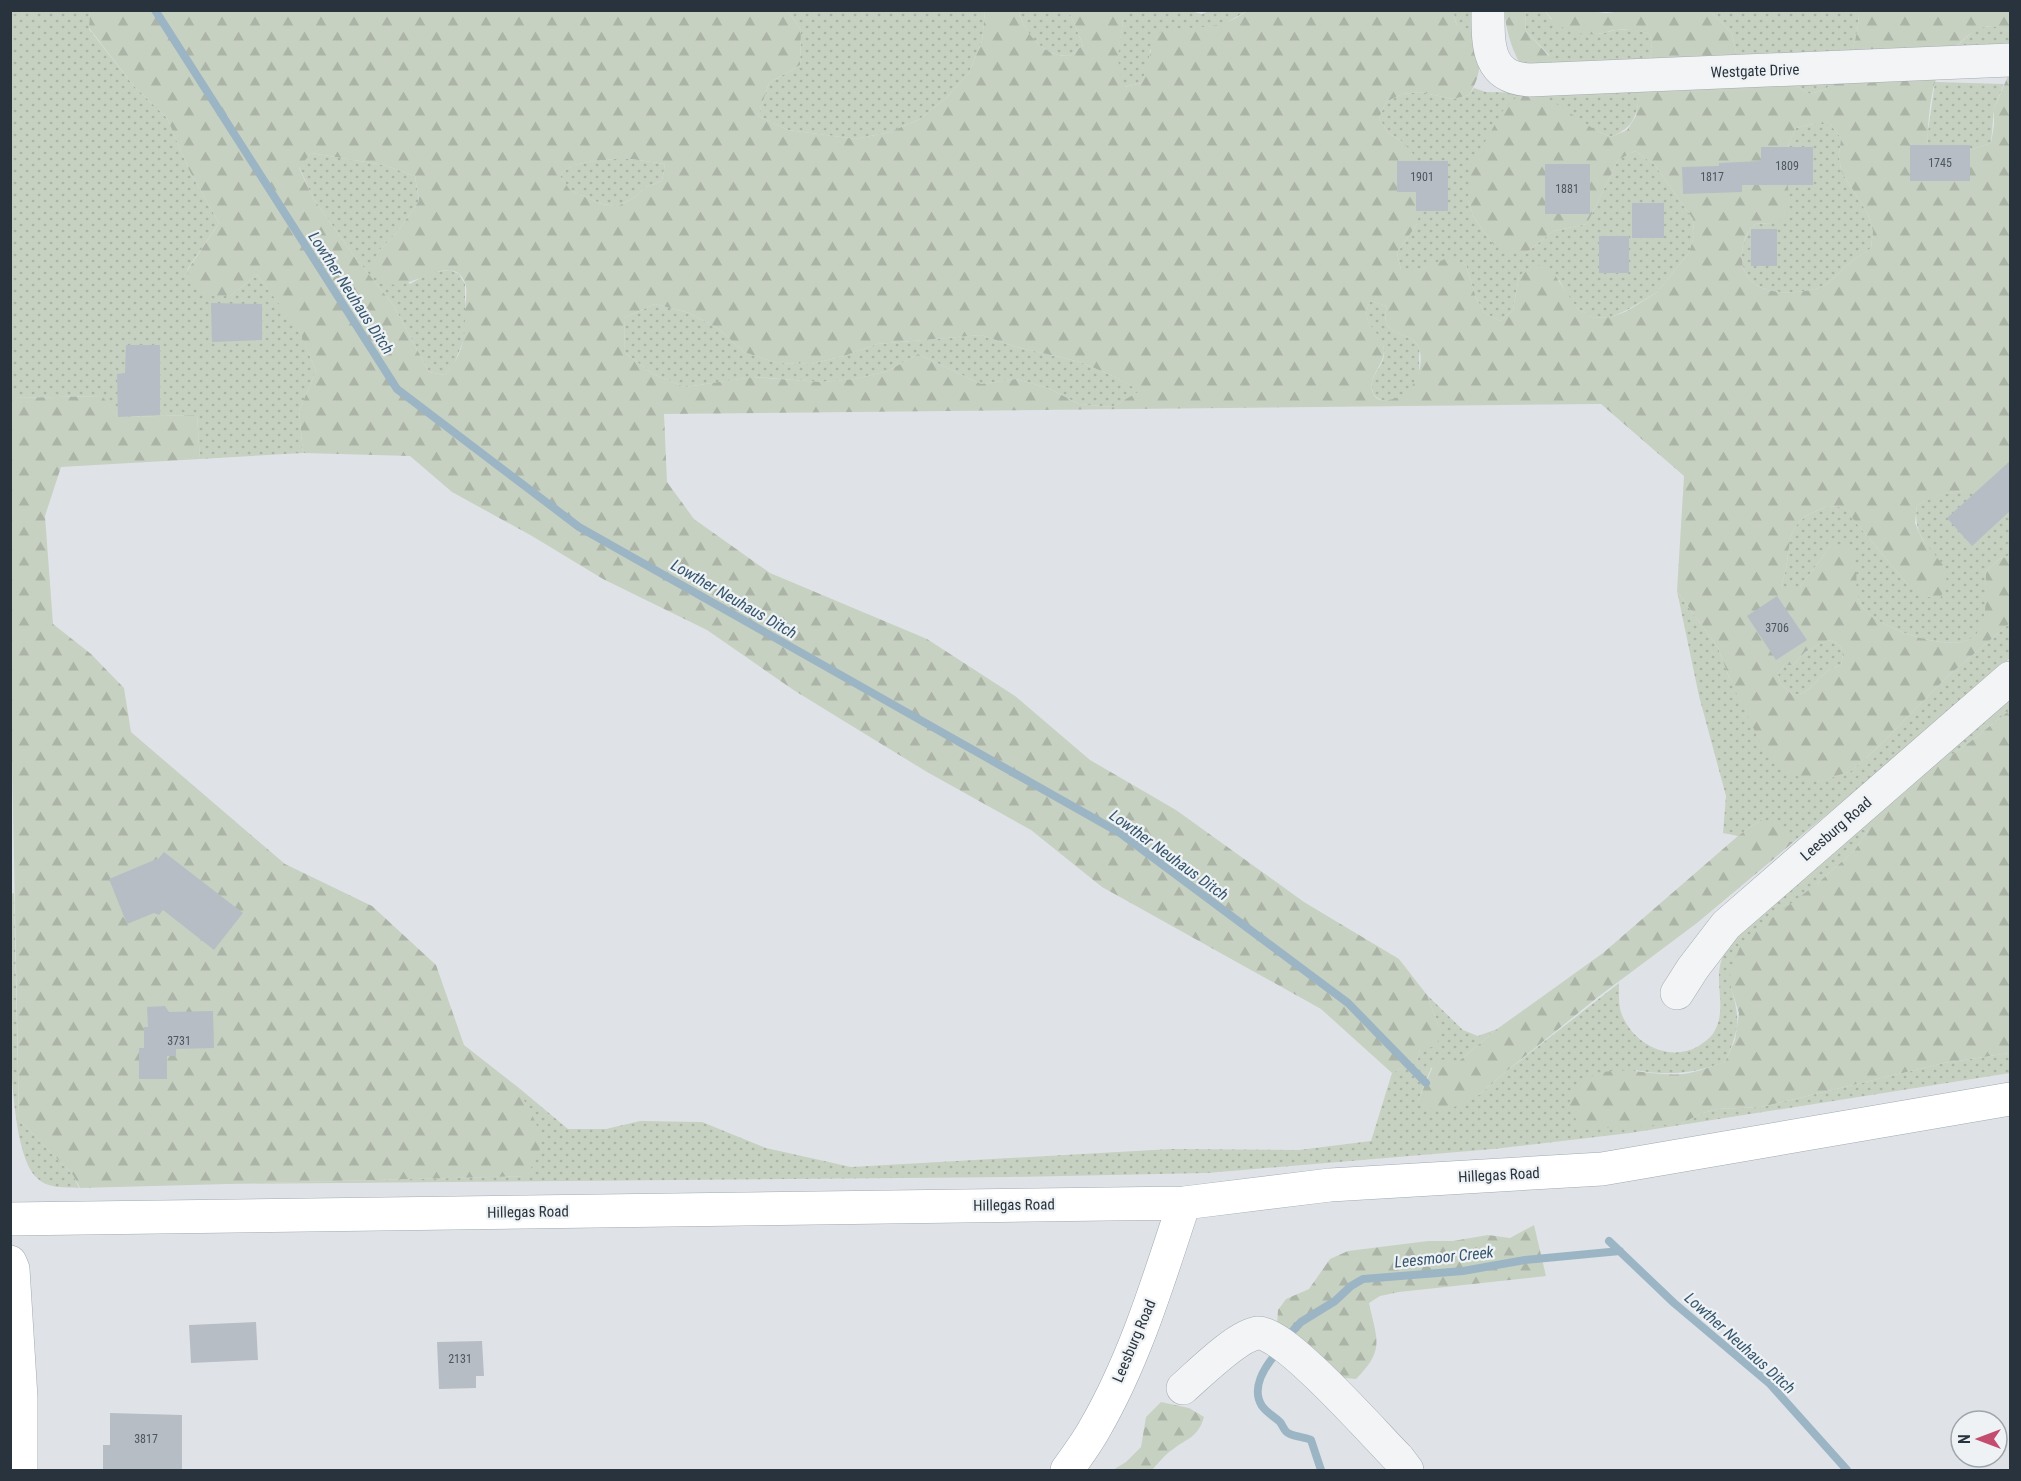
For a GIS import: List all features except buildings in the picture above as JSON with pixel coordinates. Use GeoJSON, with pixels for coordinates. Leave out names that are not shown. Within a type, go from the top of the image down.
{"type":"FeatureCollection","features":[{"type":"Feature","properties":{"kind":"main road","name":"Hillegas Road"},"geometry":{"type":"LineString","coordinates":[[10,1219],[1184,1203],[1330,1185],[1602,1169],[2010,1099]]}},
{"type":"Feature","properties":{"kind":"main road","name":"Leesburg Road"},"geometry":{"type":"LineString","coordinates":[[1067,1470],[1095,1428],[1122,1372],[1149,1309],[1184,1203]]}},
{"type":"Feature","properties":{"kind":"main road"},"geometry":{"type":"LineString","coordinates":[[10,1262],[13,1269],[18,1335],[21,1470]]}},
{"type":"Feature","properties":{"kind":"street","name":"Westgate Drive"},"geometry":{"type":"LineString","coordinates":[[1488,10],[1490,52],[1501,72],[1515,80],[2010,60]]}},
{"type":"Feature","properties":{"kind":"street","name":"Leesburg Road"},"geometry":{"type":"LineString","coordinates":[[1677,993],[1726,925],[2010,678]]}},
{"type":"Feature","properties":{"kind":"street"},"geometry":{"type":"LineString","coordinates":[[1183,1388],[1232,1346],[1245,1338],[1257,1333],[1271,1336],[1316,1374],[1407,1470]]}},
{"type":"Feature","properties":{"kind":"green space"},"geometry":{"type":"Polygon","coordinates":[[[90,10],[788,11],[801,30],[800,65],[769,83],[758,116],[788,130],[856,139],[890,132],[920,119],[946,98],[969,73],[982,41],[985,11],[1019,11],[1023,23],[1037,43],[1049,52],[1070,56],[1083,45],[1069,11],[1123,11],[1118,56],[1125,87],[1141,83],[1155,34],[1213,26],[1247,11],[1454,11],[1456,23],[1472,41],[1478,52],[1477,78],[1469,95],[1453,99],[1420,92],[1402,94],[1386,102],[1379,118],[1388,133],[1403,142],[1414,155],[1419,172],[1421,206],[1417,224],[1397,253],[1401,270],[1418,270],[1450,257],[1466,265],[1476,298],[1485,313],[1500,321],[1513,310],[1519,276],[1532,265],[1549,267],[1578,309],[1594,318],[1611,317],[1627,311],[1656,293],[1689,253],[1694,236],[1693,219],[1654,164],[1635,151],[1618,160],[1587,224],[1553,231],[1525,254],[1508,253],[1493,244],[1473,216],[1468,200],[1471,166],[1505,107],[1518,96],[1536,96],[1552,101],[1595,130],[1611,137],[1627,130],[1636,116],[1641,82],[1652,50],[1650,34],[1625,29],[1598,34],[1582,34],[1561,27],[1545,11],[1582,10],[1606,13],[1630,10],[1710,11],[1732,33],[1739,67],[1795,85],[1810,94],[1826,88],[1842,72],[1855,42],[1859,11],[2010,11],[2010,31],[1991,26],[1980,28],[1952,50],[1944,61],[1934,84],[1928,149],[1942,159],[1991,143],[1994,109],[2010,71],[2010,488],[1995,492],[1954,492],[1917,505],[1915,523],[1922,539],[1944,566],[1947,583],[1940,599],[1922,596],[1908,585],[1853,519],[1849,510],[1837,507],[1818,510],[1806,516],[1797,525],[1791,537],[1782,583],[1783,587],[1800,587],[1830,547],[1847,545],[1854,559],[1858,598],[1864,609],[1886,625],[1902,632],[1938,642],[1954,643],[1968,640],[1981,627],[1985,611],[1986,571],[1998,560],[2010,555],[2010,623],[1948,676],[1851,771],[1819,782],[1785,773],[1762,746],[1730,680],[1718,648],[1677,591],[1684,476],[1601,404],[664,414],[667,482],[694,519],[770,573],[927,639],[1015,696],[1090,760],[1176,810],[1304,902],[1399,959],[1427,995],[1439,1027],[1439,1038],[1436,1046],[1420,1050],[1417,1060],[1409,1067],[1392,1073],[1321,1009],[1102,887],[1031,830],[927,772],[795,691],[707,630],[603,579],[532,536],[452,492],[410,456],[303,453],[299,411],[316,371],[299,330],[257,275],[230,296],[201,295],[187,271],[219,223],[189,170],[167,118],[133,85],[89,28],[90,10]],[[1813,124],[1796,128],[1789,143],[1785,161],[1789,196],[1786,218],[1771,223],[1755,224],[1745,239],[1742,257],[1744,270],[1749,279],[1758,286],[1780,292],[1815,289],[1828,283],[1848,264],[1871,248],[1873,231],[1868,214],[1841,171],[1839,155],[1841,138],[1830,124],[1813,124]],[[311,153],[299,168],[313,198],[352,253],[394,306],[429,372],[445,375],[460,352],[464,337],[465,283],[459,274],[451,270],[410,282],[390,284],[375,273],[372,264],[378,252],[398,231],[419,201],[415,176],[384,165],[311,153]],[[632,159],[592,161],[570,167],[560,176],[570,190],[602,204],[618,206],[634,198],[646,187],[662,181],[665,164],[632,159]],[[1370,301],[1367,310],[1369,323],[1380,337],[1384,350],[1382,361],[1372,382],[1373,393],[1381,400],[1396,398],[1404,394],[1415,382],[1420,365],[1419,348],[1413,340],[1390,328],[1386,320],[1387,306],[1370,301]],[[655,304],[624,318],[625,353],[653,374],[685,387],[753,377],[821,382],[855,379],[888,371],[918,354],[981,384],[1016,379],[1048,388],[1079,404],[1112,407],[1140,391],[1080,362],[1013,346],[981,335],[877,344],[844,356],[811,364],[777,363],[744,352],[719,329],[689,313],[655,304]],[[1828,640],[1805,652],[1793,665],[1784,665],[1778,674],[1780,683],[1793,695],[1803,693],[1826,672],[1841,665],[1843,656],[1841,648],[1828,640]]]}},
{"type":"Feature","properties":{"kind":"green space"},"geometry":{"type":"Polygon","coordinates":[[[1186,10],[1202,14],[1209,11],[1247,11],[1222,25],[1206,27],[1150,50],[1148,67],[1141,83],[1124,87],[1118,65],[1123,11],[1186,10]]]}},
{"type":"Feature","properties":{"kind":"green space"},"geometry":{"type":"Polygon","coordinates":[[[10,11],[90,11],[89,29],[133,85],[167,118],[189,170],[219,223],[187,270],[230,296],[257,275],[299,329],[316,371],[299,411],[303,453],[200,459],[197,415],[118,417],[101,396],[11,398],[10,11]]]}},
{"type":"Feature","properties":{"kind":"green space"},"geometry":{"type":"Polygon","coordinates":[[[788,11],[985,11],[982,41],[969,73],[946,98],[920,119],[890,132],[856,139],[788,130],[758,116],[769,83],[800,65],[801,30],[788,11]]]}},
{"type":"Feature","properties":{"kind":"green space"},"geometry":{"type":"Polygon","coordinates":[[[1019,11],[1069,11],[1083,45],[1070,56],[1049,52],[1032,37],[1019,11]]]}},
{"type":"Feature","properties":{"kind":"green space"},"geometry":{"type":"Polygon","coordinates":[[[1454,11],[1477,11],[1475,46],[1458,26],[1454,11]]]}},
{"type":"Feature","properties":{"kind":"green space"},"geometry":{"type":"Polygon","coordinates":[[[1504,11],[1530,11],[1525,13],[1526,31],[1549,56],[1543,72],[1526,72],[1521,65],[1511,43],[1504,11]]]}},
{"type":"Feature","properties":{"kind":"green space"},"geometry":{"type":"Polygon","coordinates":[[[1545,11],[1551,19],[1599,34],[1633,29],[1650,34],[1652,50],[1648,67],[1544,68],[1549,55],[1526,31],[1525,13],[1545,11]]]}},
{"type":"Feature","properties":{"kind":"green space"},"geometry":{"type":"Polygon","coordinates":[[[1710,11],[1859,11],[1855,42],[1842,72],[1828,87],[1810,94],[1795,85],[1739,67],[1732,33],[1710,11]]]}},
{"type":"Feature","properties":{"kind":"green space"},"geometry":{"type":"Polygon","coordinates":[[[1994,26],[2010,31],[2010,49],[1953,49],[1977,28],[1994,26]]]}},
{"type":"Feature","properties":{"kind":"green space"},"geometry":{"type":"Polygon","coordinates":[[[1935,82],[2004,84],[1994,109],[1991,143],[1942,159],[1928,149],[1928,131],[1935,82]]]}},
{"type":"Feature","properties":{"kind":"green space"},"geometry":{"type":"Polygon","coordinates":[[[1474,88],[1486,92],[1640,91],[1633,119],[1626,129],[1611,137],[1595,130],[1468,200],[1473,216],[1493,244],[1525,254],[1553,231],[1587,224],[1618,160],[1635,151],[1654,164],[1693,219],[1694,236],[1689,253],[1656,293],[1611,317],[1594,318],[1578,309],[1559,280],[1519,276],[1513,310],[1500,321],[1485,313],[1476,298],[1466,265],[1450,258],[1418,270],[1401,270],[1397,253],[1417,224],[1403,142],[1388,133],[1379,118],[1386,102],[1402,94],[1420,92],[1453,99],[1469,95],[1474,88]]]}},
{"type":"Feature","properties":{"kind":"green space"},"geometry":{"type":"Polygon","coordinates":[[[1813,124],[1830,124],[1841,138],[1839,155],[1841,171],[1868,214],[1873,231],[1871,248],[1820,287],[1792,292],[1768,290],[1749,279],[1744,270],[1742,257],[1744,243],[1755,224],[1771,223],[1789,143],[1796,128],[1813,124]]]}},
{"type":"Feature","properties":{"kind":"green space"},"geometry":{"type":"Polygon","coordinates":[[[311,153],[384,165],[415,176],[419,201],[398,231],[378,252],[410,284],[429,273],[450,270],[459,274],[465,284],[465,337],[454,364],[445,375],[429,372],[394,306],[352,253],[313,198],[299,167],[311,153]]]}},
{"type":"Feature","properties":{"kind":"green space"},"geometry":{"type":"Polygon","coordinates":[[[614,159],[665,164],[662,181],[646,187],[634,198],[618,206],[602,204],[570,190],[560,176],[570,167],[592,161],[614,159]]]}},
{"type":"Feature","properties":{"kind":"green space"},"geometry":{"type":"Polygon","coordinates":[[[1370,301],[1387,306],[1387,324],[1393,331],[1413,340],[1419,349],[1417,378],[1410,389],[1398,399],[1385,401],[1373,393],[1372,380],[1381,364],[1384,347],[1367,318],[1370,301]]]}},
{"type":"Feature","properties":{"kind":"green space"},"geometry":{"type":"Polygon","coordinates":[[[655,304],[689,313],[719,329],[744,352],[777,363],[811,364],[844,356],[877,344],[981,335],[1013,346],[1080,362],[1141,391],[1112,407],[1079,404],[1048,388],[1016,379],[981,384],[918,354],[888,371],[855,379],[821,382],[754,377],[685,387],[653,374],[625,353],[624,318],[655,304]]]}},
{"type":"Feature","properties":{"kind":"green space"},"geometry":{"type":"Polygon","coordinates":[[[102,396],[118,417],[197,415],[200,459],[61,467],[45,516],[53,624],[91,654],[124,688],[131,732],[285,864],[372,906],[436,965],[464,1045],[519,1088],[535,1121],[540,1146],[537,1158],[526,1176],[80,1188],[73,1175],[19,1120],[11,704],[10,398],[102,396]]]}},
{"type":"Feature","properties":{"kind":"green space"},"geometry":{"type":"Polygon","coordinates":[[[2010,488],[2010,555],[1998,560],[1986,571],[1984,620],[1977,634],[1968,640],[1954,643],[1919,638],[1885,625],[1872,617],[1860,604],[1858,598],[1855,586],[1855,560],[1830,547],[1800,587],[1783,587],[1793,531],[1806,516],[1818,510],[1832,507],[1849,509],[1853,519],[1908,585],[1944,566],[1926,545],[1919,532],[1917,505],[1951,492],[1993,492],[2010,488]]]}},
{"type":"Feature","properties":{"kind":"green space"},"geometry":{"type":"Polygon","coordinates":[[[1677,591],[1718,648],[1730,680],[1818,782],[1851,771],[1948,676],[2010,623],[2010,658],[1942,719],[1790,845],[1790,838],[1762,819],[1738,836],[1723,833],[1726,796],[1699,696],[1677,591]]]}},
{"type":"Feature","properties":{"kind":"green space"},"geometry":{"type":"Polygon","coordinates":[[[1828,640],[1841,648],[1843,656],[1841,665],[1826,672],[1803,693],[1793,695],[1780,683],[1778,674],[1784,665],[1793,665],[1805,652],[1828,640]]]}},
{"type":"Feature","properties":{"kind":"green space"},"geometry":{"type":"Polygon","coordinates":[[[2010,695],[2010,710],[1961,749],[1931,766],[2010,695]]]}},
{"type":"Feature","properties":{"kind":"green space"},"geometry":{"type":"Polygon","coordinates":[[[2010,710],[2010,1053],[1944,1063],[1761,1107],[1717,1109],[1700,1114],[1681,1124],[1580,1129],[1569,1103],[1579,1087],[1591,1077],[1619,1070],[1684,1074],[1725,1062],[1735,1040],[1739,1013],[1731,988],[1730,971],[1740,947],[1760,927],[1818,883],[1855,850],[1868,830],[1858,829],[1905,792],[1931,766],[1961,749],[2010,710]]]}},
{"type":"Feature","properties":{"kind":"green space"},"geometry":{"type":"Polygon","coordinates":[[[1762,819],[1782,825],[1790,838],[1790,845],[1697,923],[1598,997],[1479,1095],[1448,1110],[1426,1108],[1418,1101],[1436,1059],[1459,1061],[1497,1029],[1603,953],[1738,836],[1762,819]]]}},
{"type":"Feature","properties":{"kind":"green space"},"geometry":{"type":"Polygon","coordinates":[[[1858,829],[1868,830],[1855,850],[1818,883],[1731,988],[1737,1025],[1725,1062],[1680,1073],[1635,1070],[1671,1124],[1681,1124],[1700,1114],[1717,1109],[1761,1107],[1944,1063],[2010,1053],[2010,1073],[1630,1133],[1493,1149],[1207,1173],[224,1184],[526,1176],[522,1099],[519,1088],[568,1129],[606,1129],[640,1121],[702,1122],[766,1148],[851,1167],[1171,1149],[1299,1150],[1371,1141],[1392,1073],[1417,1060],[1420,1050],[1439,1027],[1427,995],[1463,1030],[1478,1036],[1497,1029],[1459,1061],[1447,1061],[1431,1068],[1418,1101],[1479,1095],[1619,983],[1619,1004],[1622,1015],[1627,1025],[1643,1042],[1664,1051],[1686,1051],[1697,1047],[1711,1036],[1718,1023],[1720,968],[1723,957],[1734,940],[1858,829]]]}},
{"type":"Feature","properties":{"kind":"green space"},"geometry":{"type":"Polygon","coordinates":[[[14,893],[19,1120],[73,1175],[79,1188],[45,1184],[36,1177],[25,1157],[17,1125],[10,1043],[9,998],[10,894],[14,893]]]}},
{"type":"Feature","properties":{"kind":"green space"},"geometry":{"type":"Polygon","coordinates":[[[1534,1225],[1546,1276],[1399,1292],[1380,1296],[1369,1303],[1376,1336],[1375,1352],[1356,1379],[1345,1378],[1335,1373],[1277,1325],[1278,1310],[1286,1299],[1309,1289],[1330,1259],[1348,1251],[1428,1241],[1453,1241],[1488,1235],[1510,1238],[1534,1225]]]}},
{"type":"Feature","properties":{"kind":"green space"},"geometry":{"type":"Polygon","coordinates":[[[1161,1402],[1189,1408],[1204,1417],[1199,1429],[1166,1454],[1152,1470],[1113,1470],[1126,1462],[1141,1447],[1146,1417],[1161,1402]]]}},
{"type":"Feature","properties":{"kind":"waterway","name":"Lowther Neuhaus Ditch"},"geometry":{"type":"LineString","coordinates":[[155,10],[397,389],[579,527],[1120,833],[1348,1003],[1426,1083]]}},
{"type":"Feature","properties":{"kind":"waterway","name":"Lowther Neuhaus Ditch"},"geometry":{"type":"LineString","coordinates":[[1609,1241],[1674,1303],[1770,1384],[1847,1470]]}},
{"type":"Feature","properties":{"kind":"waterway","name":"Leesmoor Creek"},"geometry":{"type":"LineString","coordinates":[[1289,1335],[1301,1322],[1335,1301],[1351,1286],[1363,1279],[1463,1271],[1525,1260],[1620,1251]]}},
{"type":"Feature","properties":{"kind":"waterway","name":"Leesmoor Creek"},"geometry":{"type":"LineString","coordinates":[[1275,1355],[1260,1379],[1259,1399],[1262,1406],[1280,1422],[1287,1432],[1311,1440],[1321,1470]]}}]}
